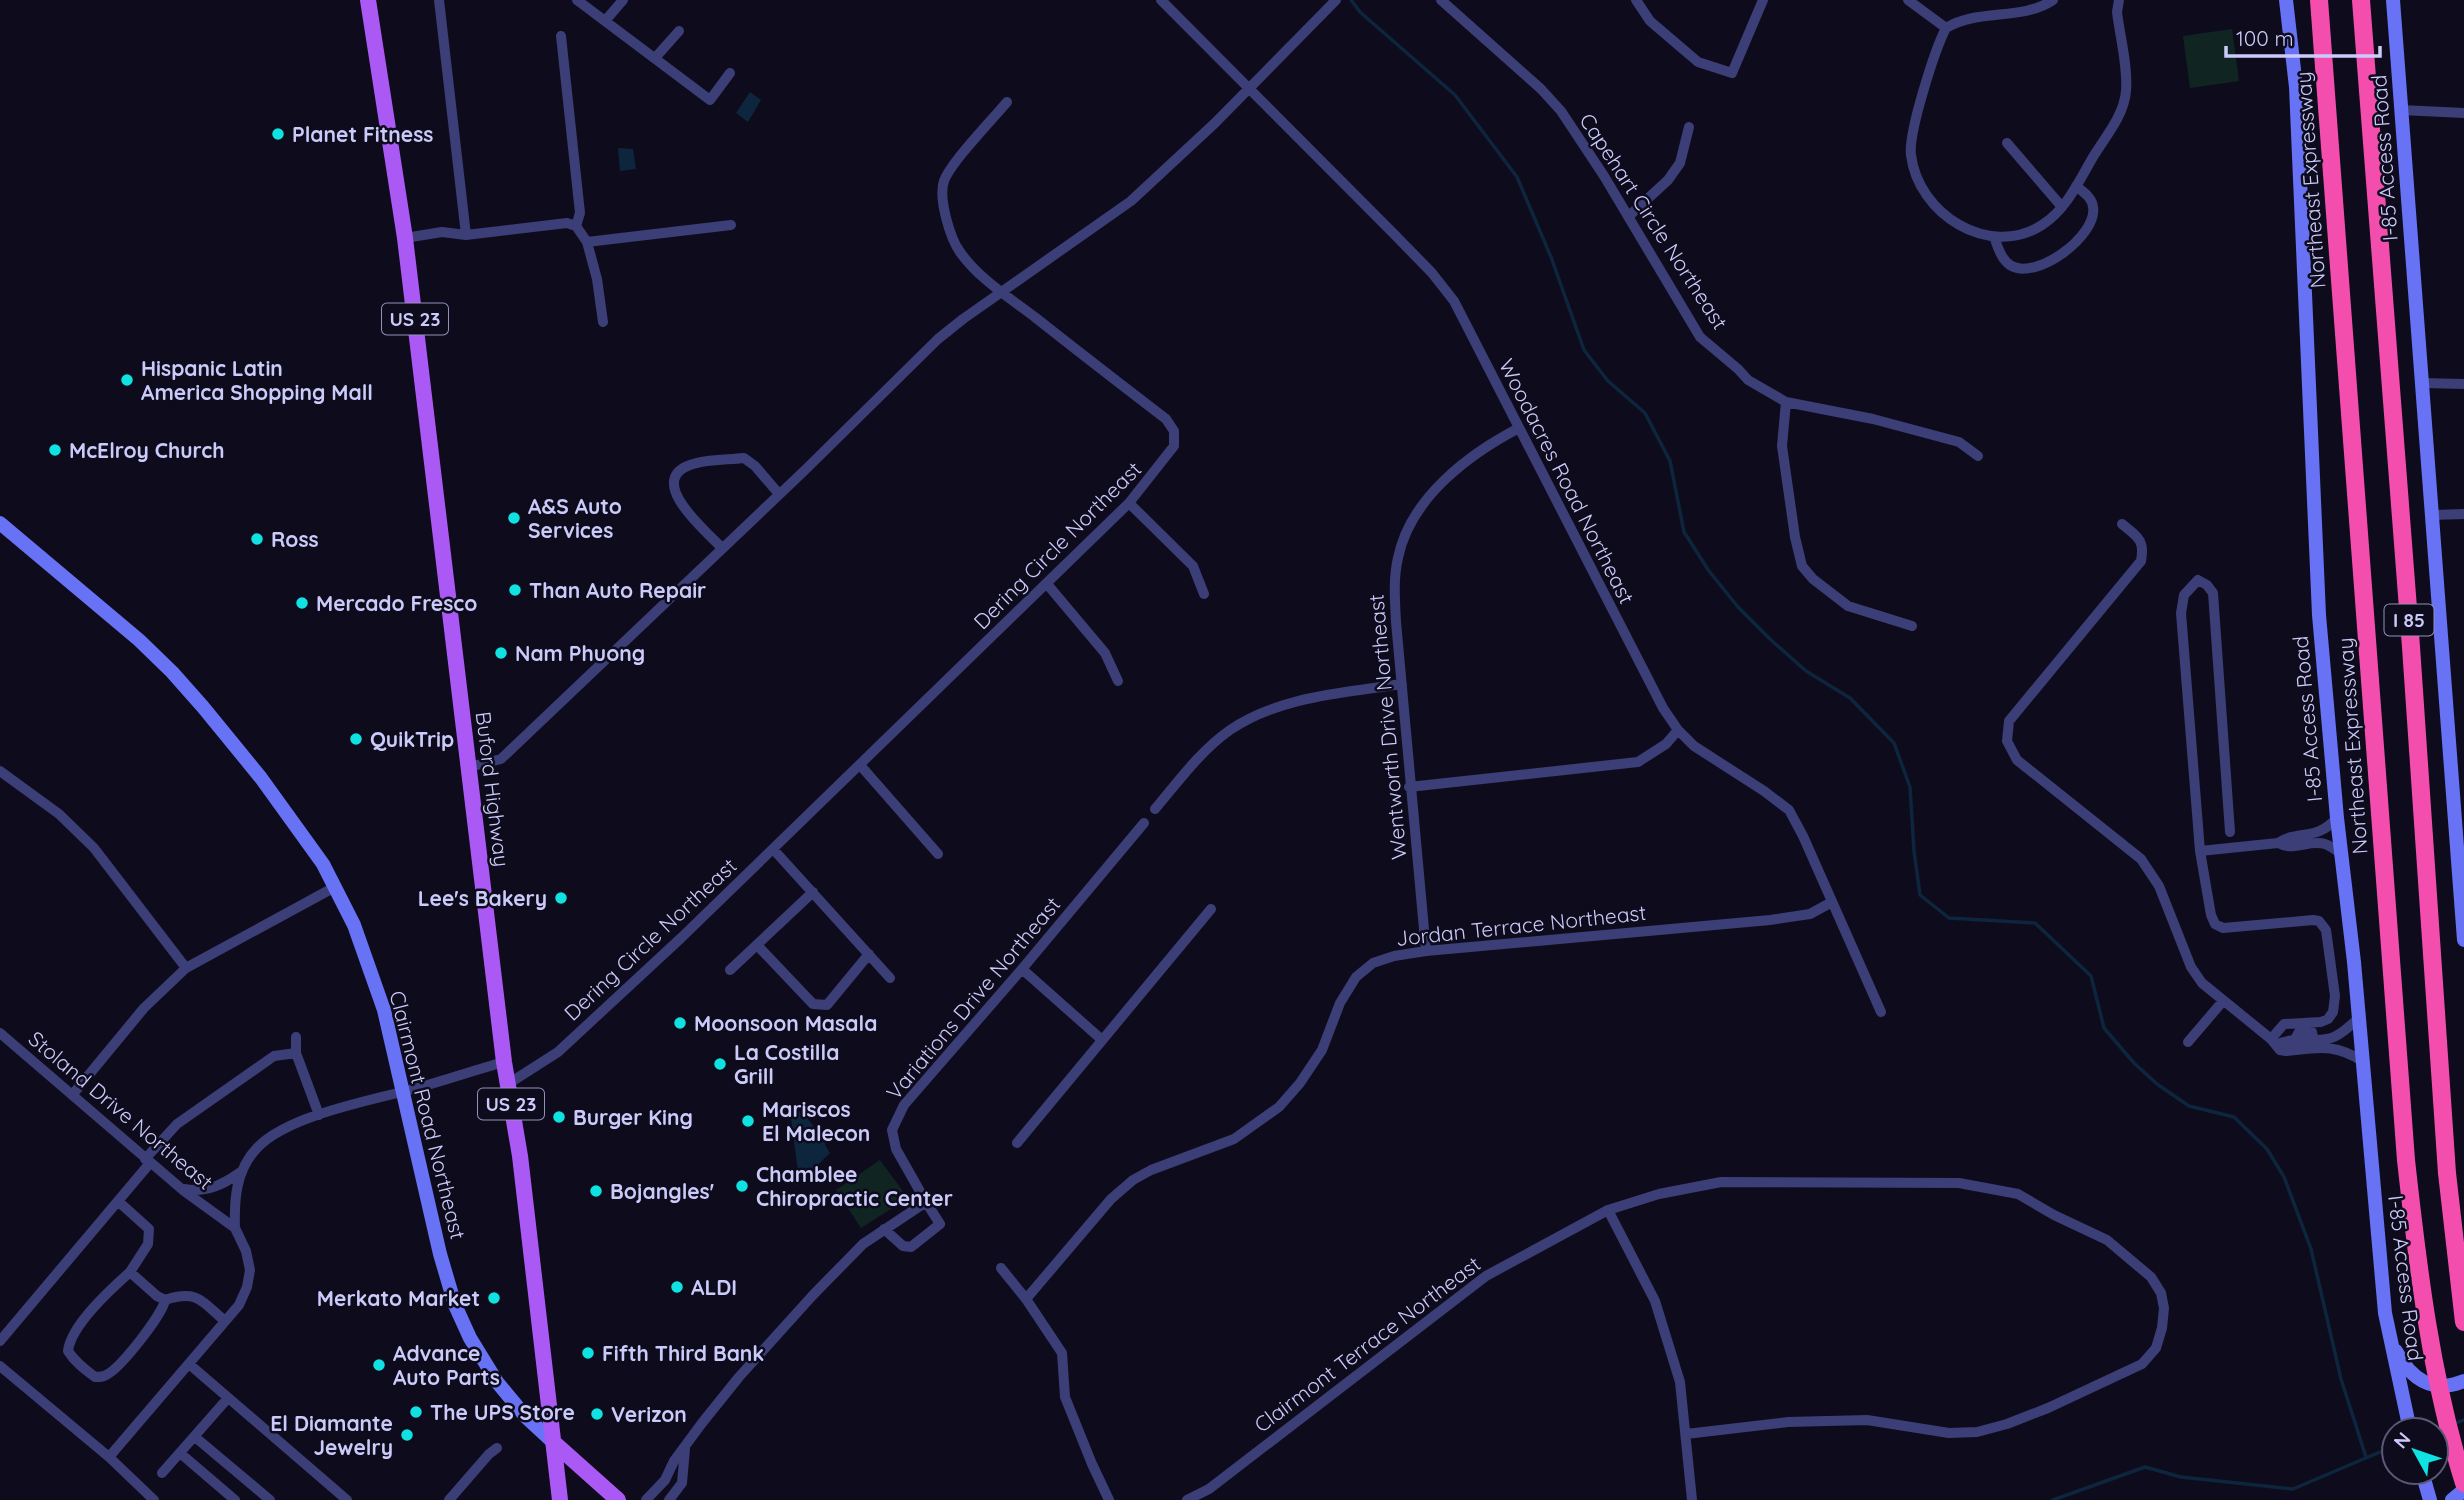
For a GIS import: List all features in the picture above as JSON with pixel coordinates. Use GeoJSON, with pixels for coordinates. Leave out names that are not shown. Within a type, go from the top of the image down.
{"type":"FeatureCollection","features":[{"type":"Feature","properties":{"kind":"highway","name":"Northeast Expressway"},"geometry":{"type":"LineString","coordinates":[[2319,0],[2406,1160],[2430,1346],[2464,1483]]}},
{"type":"Feature","properties":{"kind":"highway","name":"I 85"},"geometry":{"type":"LineString","coordinates":[[2361,0],[2409,619],[2447,1173],[2464,1322]]}},
{"type":"Feature","properties":{"kind":"main road","name":"Buford Highway"},"geometry":{"type":"LineString","coordinates":[[368,0],[405,238],[504,1062],[520,1156],[560,1500]]}},
{"type":"Feature","properties":{"kind":"main road","name":"I-85 Access Road"},"geometry":{"type":"LineString","coordinates":[[2286,0],[2296,87],[2319,615],[2384,1300],[2389,1337],[2406,1416]]}},
{"type":"Feature","properties":{"kind":"main road","name":"I-85 Access Road"},"geometry":{"type":"LineString","coordinates":[[2393,0],[2464,940]]}},
{"type":"Feature","properties":{"kind":"main road","name":"Clairmont Road Northeast"},"geometry":{"type":"LineString","coordinates":[[0,523],[139,640],[195,698],[282,805],[323,864],[354,925],[384,1010],[440,1254],[462,1321],[485,1364],[526,1417],[618,1500]]}},
{"type":"Feature","properties":{"kind":"main road"},"geometry":{"type":"LineString","coordinates":[[2389,1337],[2402,1362],[2417,1379],[2444,1387],[2464,1381]]}},
{"type":"Feature","properties":{"kind":"main road"},"geometry":{"type":"LineString","coordinates":[[2452,1500],[2464,1490]]}},
{"type":"Feature","properties":{"kind":"street"},"geometry":{"type":"LineString","coordinates":[[439,0],[466,235]]}},
{"type":"Feature","properties":{"kind":"street"},"geometry":{"type":"LineString","coordinates":[[577,0],[710,100],[730,73]]}},
{"type":"Feature","properties":{"kind":"street"},"geometry":{"type":"LineString","coordinates":[[605,21],[623,0]]}},
{"type":"Feature","properties":{"kind":"street","name":"Woodacres Road Northeast"},"geometry":{"type":"LineString","coordinates":[[1161,0],[1433,273],[1454,301],[1640,666],[1678,730],[1693,746],[1789,810],[1881,1012]]}},
{"type":"Feature","properties":{"kind":"street"},"geometry":{"type":"LineString","coordinates":[[469,767],[500,759],[938,339],[1132,201],[1215,123],[1336,0]]}},
{"type":"Feature","properties":{"kind":"street","name":"Capehart Circle Northeast"},"geometry":{"type":"LineString","coordinates":[[1441,0],[1541,89],[1561,111],[1629,216],[1700,337],[1748,380],[1786,402],[1873,419],[1959,442],[1978,456]]}},
{"type":"Feature","properties":{"kind":"street"},"geometry":{"type":"LineString","coordinates":[[1636,0],[1650,21],[1698,62],[1732,73],[1763,0]]}},
{"type":"Feature","properties":{"kind":"street"},"geometry":{"type":"LineString","coordinates":[[1908,0],[1946,28]]}},
{"type":"Feature","properties":{"kind":"street"},"geometry":{"type":"LineString","coordinates":[[2053,0],[2036,9],[1988,14],[1956,22],[1946,28],[1933,55],[1910,153],[1925,194],[1942,213],[1969,231],[1994,237],[2028,231],[2042,225],[2062,206],[2076,186],[2120,114],[2126,93],[2117,12],[2119,0]]}},
{"type":"Feature","properties":{"kind":"street"},"geometry":{"type":"LineString","coordinates":[[655,58],[679,31]]}},
{"type":"Feature","properties":{"kind":"street"},"geometry":{"type":"LineString","coordinates":[[561,36],[580,213],[576,226]]}},
{"type":"Feature","properties":{"kind":"street","name":"Dering Circle Northeast"},"geometry":{"type":"LineString","coordinates":[[508,1084],[558,1052],[773,849],[1129,503],[1174,446],[1171,425],[1003,293],[970,264],[958,249],[943,206],[944,179],[1007,102]]}},
{"type":"Feature","properties":{"kind":"street"},"geometry":{"type":"LineString","coordinates":[[2401,110],[2464,113]]}},
{"type":"Feature","properties":{"kind":"street"},"geometry":{"type":"LineString","coordinates":[[1629,216],[1668,180],[1680,163],[1689,127]]}},
{"type":"Feature","properties":{"kind":"street"},"geometry":{"type":"LineString","coordinates":[[2007,143],[2062,206]]}},
{"type":"Feature","properties":{"kind":"street"},"geometry":{"type":"LineString","coordinates":[[1994,237],[2007,264],[2016,268],[2037,266],[2060,256],[2075,242],[2094,210],[2092,201],[2076,186]]}},
{"type":"Feature","properties":{"kind":"street"},"geometry":{"type":"LineString","coordinates":[[405,238],[442,232],[466,235],[567,223],[576,226],[587,242],[597,279],[603,322]]}},
{"type":"Feature","properties":{"kind":"street"},"geometry":{"type":"LineString","coordinates":[[587,242],[731,225]]}},
{"type":"Feature","properties":{"kind":"street"},"geometry":{"type":"LineString","coordinates":[[2422,383],[2464,384]]}},
{"type":"Feature","properties":{"kind":"street"},"geometry":{"type":"LineString","coordinates":[[1786,402],[1782,446],[1795,537],[1802,566],[1813,579],[1848,606],[1912,626]]}},
{"type":"Feature","properties":{"kind":"street","name":"Wentworth Drive Northeast"},"geometry":{"type":"LineString","coordinates":[[1426,951],[1409,787],[1395,582],[1398,556],[1418,512],[1455,471],[1481,449],[1519,428]]}},
{"type":"Feature","properties":{"kind":"street"},"geometry":{"type":"LineString","coordinates":[[722,548],[674,493],[677,473],[697,463],[744,458],[755,466],[779,494]]}},
{"type":"Feature","properties":{"kind":"street"},"geometry":{"type":"LineString","coordinates":[[1129,503],[1193,566],[1204,594]]}},
{"type":"Feature","properties":{"kind":"street"},"geometry":{"type":"LineString","coordinates":[[2432,515],[2464,514]]}},
{"type":"Feature","properties":{"kind":"street"},"geometry":{"type":"LineString","coordinates":[[2122,524],[2138,537],[2144,548],[2141,561],[2009,720],[2007,741],[2017,760],[2141,859],[2159,886],[2191,967],[2202,983],[2274,1042],[2280,1050],[2315,1044],[2340,1035],[2358,1019]]}},
{"type":"Feature","properties":{"kind":"street"},"geometry":{"type":"LineString","coordinates":[[2230,832],[2213,593],[2207,585],[2198,580],[2184,595],[2181,613],[2200,851],[2211,915],[2215,923],[2223,928],[2319,920],[2326,930],[2334,996],[2333,1012],[2321,1022],[2284,1024],[2274,1042]]}},
{"type":"Feature","properties":{"kind":"street"},"geometry":{"type":"LineString","coordinates":[[1047,584],[1105,653],[1118,681]]}},
{"type":"Feature","properties":{"kind":"street"},"geometry":{"type":"LineString","coordinates":[[1155,809],[1205,751],[1230,730],[1266,711],[1311,698],[1402,684]]}},
{"type":"Feature","properties":{"kind":"street"},"geometry":{"type":"LineString","coordinates":[[1409,787],[1638,762],[1666,744],[1678,730]]}},
{"type":"Feature","properties":{"kind":"street"},"geometry":{"type":"LineString","coordinates":[[860,765],[938,854]]}},
{"type":"Feature","properties":{"kind":"street"},"geometry":{"type":"LineString","coordinates":[[0,771],[59,814],[94,848],[186,968]]}},
{"type":"Feature","properties":{"kind":"street"},"geometry":{"type":"LineString","coordinates":[[2304,841],[2327,829],[2337,818]]}},
{"type":"Feature","properties":{"kind":"street","name":"Variations Drive Northeast"},"geometry":{"type":"LineString","coordinates":[[884,1229],[903,1246],[911,1247],[940,1224],[895,1149],[892,1130],[904,1105],[1144,823]]}},
{"type":"Feature","properties":{"kind":"street"},"geometry":{"type":"LineString","coordinates":[[2200,851],[2278,844],[2285,839],[2326,844],[2341,854]]}},
{"type":"Feature","properties":{"kind":"street"},"geometry":{"type":"LineString","coordinates":[[773,849],[890,978]]}},
{"type":"Feature","properties":{"kind":"street"},"geometry":{"type":"LineString","coordinates":[[73,1094],[144,1008],[186,968],[333,888]]}},
{"type":"Feature","properties":{"kind":"street"},"geometry":{"type":"LineString","coordinates":[[730,970],[813,892]]}},
{"type":"Feature","properties":{"kind":"street","name":"Jordan Terrace Northeast"},"geometry":{"type":"LineString","coordinates":[[1026,1299],[1111,1199],[1133,1180],[1151,1170],[1234,1139],[1279,1107],[1322,1051],[1340,1003],[1356,977],[1373,963],[1394,956],[1426,951],[1770,920],[1810,914],[1832,902]]}},
{"type":"Feature","properties":{"kind":"street"},"geometry":{"type":"LineString","coordinates":[[1017,1143],[1211,909]]}},
{"type":"Feature","properties":{"kind":"street"},"geometry":{"type":"LineString","coordinates":[[757,944],[799,991],[813,1004],[820,1005],[827,1005],[869,954]]}},
{"type":"Feature","properties":{"kind":"street"},"geometry":{"type":"LineString","coordinates":[[1022,969],[1101,1039]]}},
{"type":"Feature","properties":{"kind":"street"},"geometry":{"type":"LineString","coordinates":[[2188,1042],[2223,1001]]}},
{"type":"Feature","properties":{"kind":"street","name":"Stoland Drive Northeast"},"geometry":{"type":"LineString","coordinates":[[0,1033],[180,1188],[235,1228]]}},
{"type":"Feature","properties":{"kind":"street"},"geometry":{"type":"LineString","coordinates":[[296,1037],[296,1053],[319,1115]]}},
{"type":"Feature","properties":{"kind":"street"},"geometry":{"type":"LineString","coordinates":[[2315,1044],[2341,1049],[2362,1061]]}},
{"type":"Feature","properties":{"kind":"street"},"geometry":{"type":"LineString","coordinates":[[0,1341],[119,1202],[177,1124],[274,1056],[296,1053]]}},
{"type":"Feature","properties":{"kind":"street"},"geometry":{"type":"LineString","coordinates":[[109,1457],[239,1305],[247,1287],[250,1270],[246,1251],[235,1228],[234,1203],[238,1179],[258,1147],[281,1131],[319,1115],[504,1062]]}},
{"type":"Feature","properties":{"kind":"street"},"geometry":{"type":"LineString","coordinates":[[180,1188],[197,1191],[215,1188],[243,1170]]}},
{"type":"Feature","properties":{"kind":"street","name":"Clairmont Terrace Northeast"},"geometry":{"type":"LineString","coordinates":[[1186,1500],[1209,1489],[1486,1276],[1608,1210],[1659,1194],[1721,1182],[1959,1183],[2018,1194],[2054,1215],[2107,1240],[2151,1277],[2161,1293],[2164,1308],[2162,1328],[2156,1348],[2141,1364],[2048,1408],[2007,1424],[1977,1432],[1949,1433],[1867,1420],[1788,1422],[1686,1434]]}},
{"type":"Feature","properties":{"kind":"street"},"geometry":{"type":"LineString","coordinates":[[119,1202],[149,1228],[148,1244],[130,1272],[106,1294],[70,1340],[68,1351],[73,1360],[95,1377],[107,1375],[154,1322],[163,1310],[165,1300]]}},
{"type":"Feature","properties":{"kind":"street"},"geometry":{"type":"LineString","coordinates":[[646,1500],[665,1480],[674,1461],[739,1377],[813,1295],[863,1244],[926,1202]]}},
{"type":"Feature","properties":{"kind":"street"},"geometry":{"type":"LineString","coordinates":[[1608,1210],[1655,1301],[1680,1382],[1692,1500]]}},
{"type":"Feature","properties":{"kind":"street"},"geometry":{"type":"LineString","coordinates":[[1001,1268],[1026,1299],[1062,1353],[1065,1396],[1109,1500]]}},
{"type":"Feature","properties":{"kind":"street"},"geometry":{"type":"LineString","coordinates":[[130,1272],[157,1296],[165,1300],[181,1295],[198,1297],[225,1321]]}},
{"type":"Feature","properties":{"kind":"street"},"geometry":{"type":"LineString","coordinates":[[189,1364],[347,1500]]}},
{"type":"Feature","properties":{"kind":"street"},"geometry":{"type":"LineString","coordinates":[[0,1366],[109,1457],[154,1500]]}},
{"type":"Feature","properties":{"kind":"street"},"geometry":{"type":"LineString","coordinates":[[162,1473],[228,1398]]}},
{"type":"Feature","properties":{"kind":"street"},"geometry":{"type":"LineString","coordinates":[[195,1437],[270,1500]]}},
{"type":"Feature","properties":{"kind":"street"},"geometry":{"type":"LineString","coordinates":[[449,1500],[497,1448]]}},
{"type":"Feature","properties":{"kind":"street"},"geometry":{"type":"LineString","coordinates":[[669,1500],[684,1475],[685,1448]]}},
{"type":"Feature","properties":{"kind":"street"},"geometry":{"type":"LineString","coordinates":[[180,1453],[235,1500]]}},
{"type":"Feature","properties":{"kind":"green space"},"geometry":{"type":"Polygon","coordinates":[[[2232,29],[2239,81],[2190,88],[2183,36],[2232,29]]]}},
{"type":"Feature","properties":{"kind":"green space"},"geometry":{"type":"Polygon","coordinates":[[[880,1160],[908,1198],[861,1228],[836,1190],[880,1160]]]}},
{"type":"Feature","properties":{"kind":"water"},"geometry":{"type":"Polygon","coordinates":[[[750,92],[761,100],[748,122],[736,113],[750,92]]]}},
{"type":"Feature","properties":{"kind":"water"},"geometry":{"type":"Polygon","coordinates":[[[618,148],[633,149],[636,169],[620,171],[618,148]]]}},
{"type":"Feature","properties":{"kind":"water"},"geometry":{"type":"Polygon","coordinates":[[[789,1103],[806,1117],[826,1141],[825,1145],[830,1153],[797,1185],[798,1172],[789,1103]]]}},
{"type":"Feature","properties":{"kind":"waterway"},"geometry":{"type":"LineString","coordinates":[[1351,0],[1360,12],[1455,95],[1517,177],[1551,257],[1584,350],[1608,381],[1645,413],[1670,461],[1684,532],[1709,571],[1738,607],[1771,640],[1806,671],[1850,698],[1894,743],[1910,787],[1920,895],[1949,918],[2035,923],[2091,976],[2104,1028],[2134,1063],[2157,1084],[2189,1106],[2234,1117],[2267,1149],[2284,1177],[2311,1249],[2341,1379],[2366,1457]]}},
{"type":"Feature","properties":{"kind":"waterway"},"geometry":{"type":"LineString","coordinates":[[2453,1424],[2464,1420]]}},
{"type":"Feature","properties":{"kind":"waterway"},"geometry":{"type":"LineString","coordinates":[[2053,1500],[2145,1467],[2181,1477],[2293,1489],[2380,1452]]}},
{"type":"Feature","properties":{"kind":"place","name":"Planet Fitness"},"geometry":{"type":"Point","coordinates":[278,134]}},
{"type":"Feature","properties":{"kind":"place","name":"Hispanic Latin America Shopping Mall"},"geometry":{"type":"Point","coordinates":[127,380]}},
{"type":"Feature","properties":{"kind":"place","name":"McElroy Church"},"geometry":{"type":"Point","coordinates":[55,450]}},
{"type":"Feature","properties":{"kind":"place","name":"A&S Auto Services"},"geometry":{"type":"Point","coordinates":[514,518]}},
{"type":"Feature","properties":{"kind":"place","name":"Ross"},"geometry":{"type":"Point","coordinates":[257,539]}},
{"type":"Feature","properties":{"kind":"place","name":"Than Auto Repair"},"geometry":{"type":"Point","coordinates":[515,590]}},
{"type":"Feature","properties":{"kind":"place","name":"Mercado Fresco"},"geometry":{"type":"Point","coordinates":[302,603]}},
{"type":"Feature","properties":{"kind":"place","name":"Nam Phuong"},"geometry":{"type":"Point","coordinates":[501,653]}},
{"type":"Feature","properties":{"kind":"place","name":"QuikTrip"},"geometry":{"type":"Point","coordinates":[356,739]}},
{"type":"Feature","properties":{"kind":"place","name":"Lee's Bakery"},"geometry":{"type":"Point","coordinates":[561,898]}},
{"type":"Feature","properties":{"kind":"place","name":"Moonsoon Masala"},"geometry":{"type":"Point","coordinates":[680,1023]}},
{"type":"Feature","properties":{"kind":"place","name":"La Costilla Grill"},"geometry":{"type":"Point","coordinates":[720,1064]}},
{"type":"Feature","properties":{"kind":"place","name":"Burger King"},"geometry":{"type":"Point","coordinates":[559,1117]}},
{"type":"Feature","properties":{"kind":"place","name":"Mariscos El Malecon"},"geometry":{"type":"Point","coordinates":[748,1121]}},
{"type":"Feature","properties":{"kind":"place","name":"Chamblee Chiropractic Center"},"geometry":{"type":"Point","coordinates":[742,1186]}},
{"type":"Feature","properties":{"kind":"place","name":"Bojangles'"},"geometry":{"type":"Point","coordinates":[596,1191]}},
{"type":"Feature","properties":{"kind":"place","name":"ALDI"},"geometry":{"type":"Point","coordinates":[677,1287]}},
{"type":"Feature","properties":{"kind":"place","name":"Merkato Market"},"geometry":{"type":"Point","coordinates":[494,1298]}},
{"type":"Feature","properties":{"kind":"place","name":"Fifth Third Bank"},"geometry":{"type":"Point","coordinates":[588,1353]}},
{"type":"Feature","properties":{"kind":"place","name":"Advance Auto Parts"},"geometry":{"type":"Point","coordinates":[379,1365]}},
{"type":"Feature","properties":{"kind":"place","name":"The UPS Store"},"geometry":{"type":"Point","coordinates":[416,1412]}},
{"type":"Feature","properties":{"kind":"place","name":"Verizon"},"geometry":{"type":"Point","coordinates":[597,1414]}},
{"type":"Feature","properties":{"kind":"place","name":"El Diamante Jewelry"},"geometry":{"type":"Point","coordinates":[407,1435]}}]}
